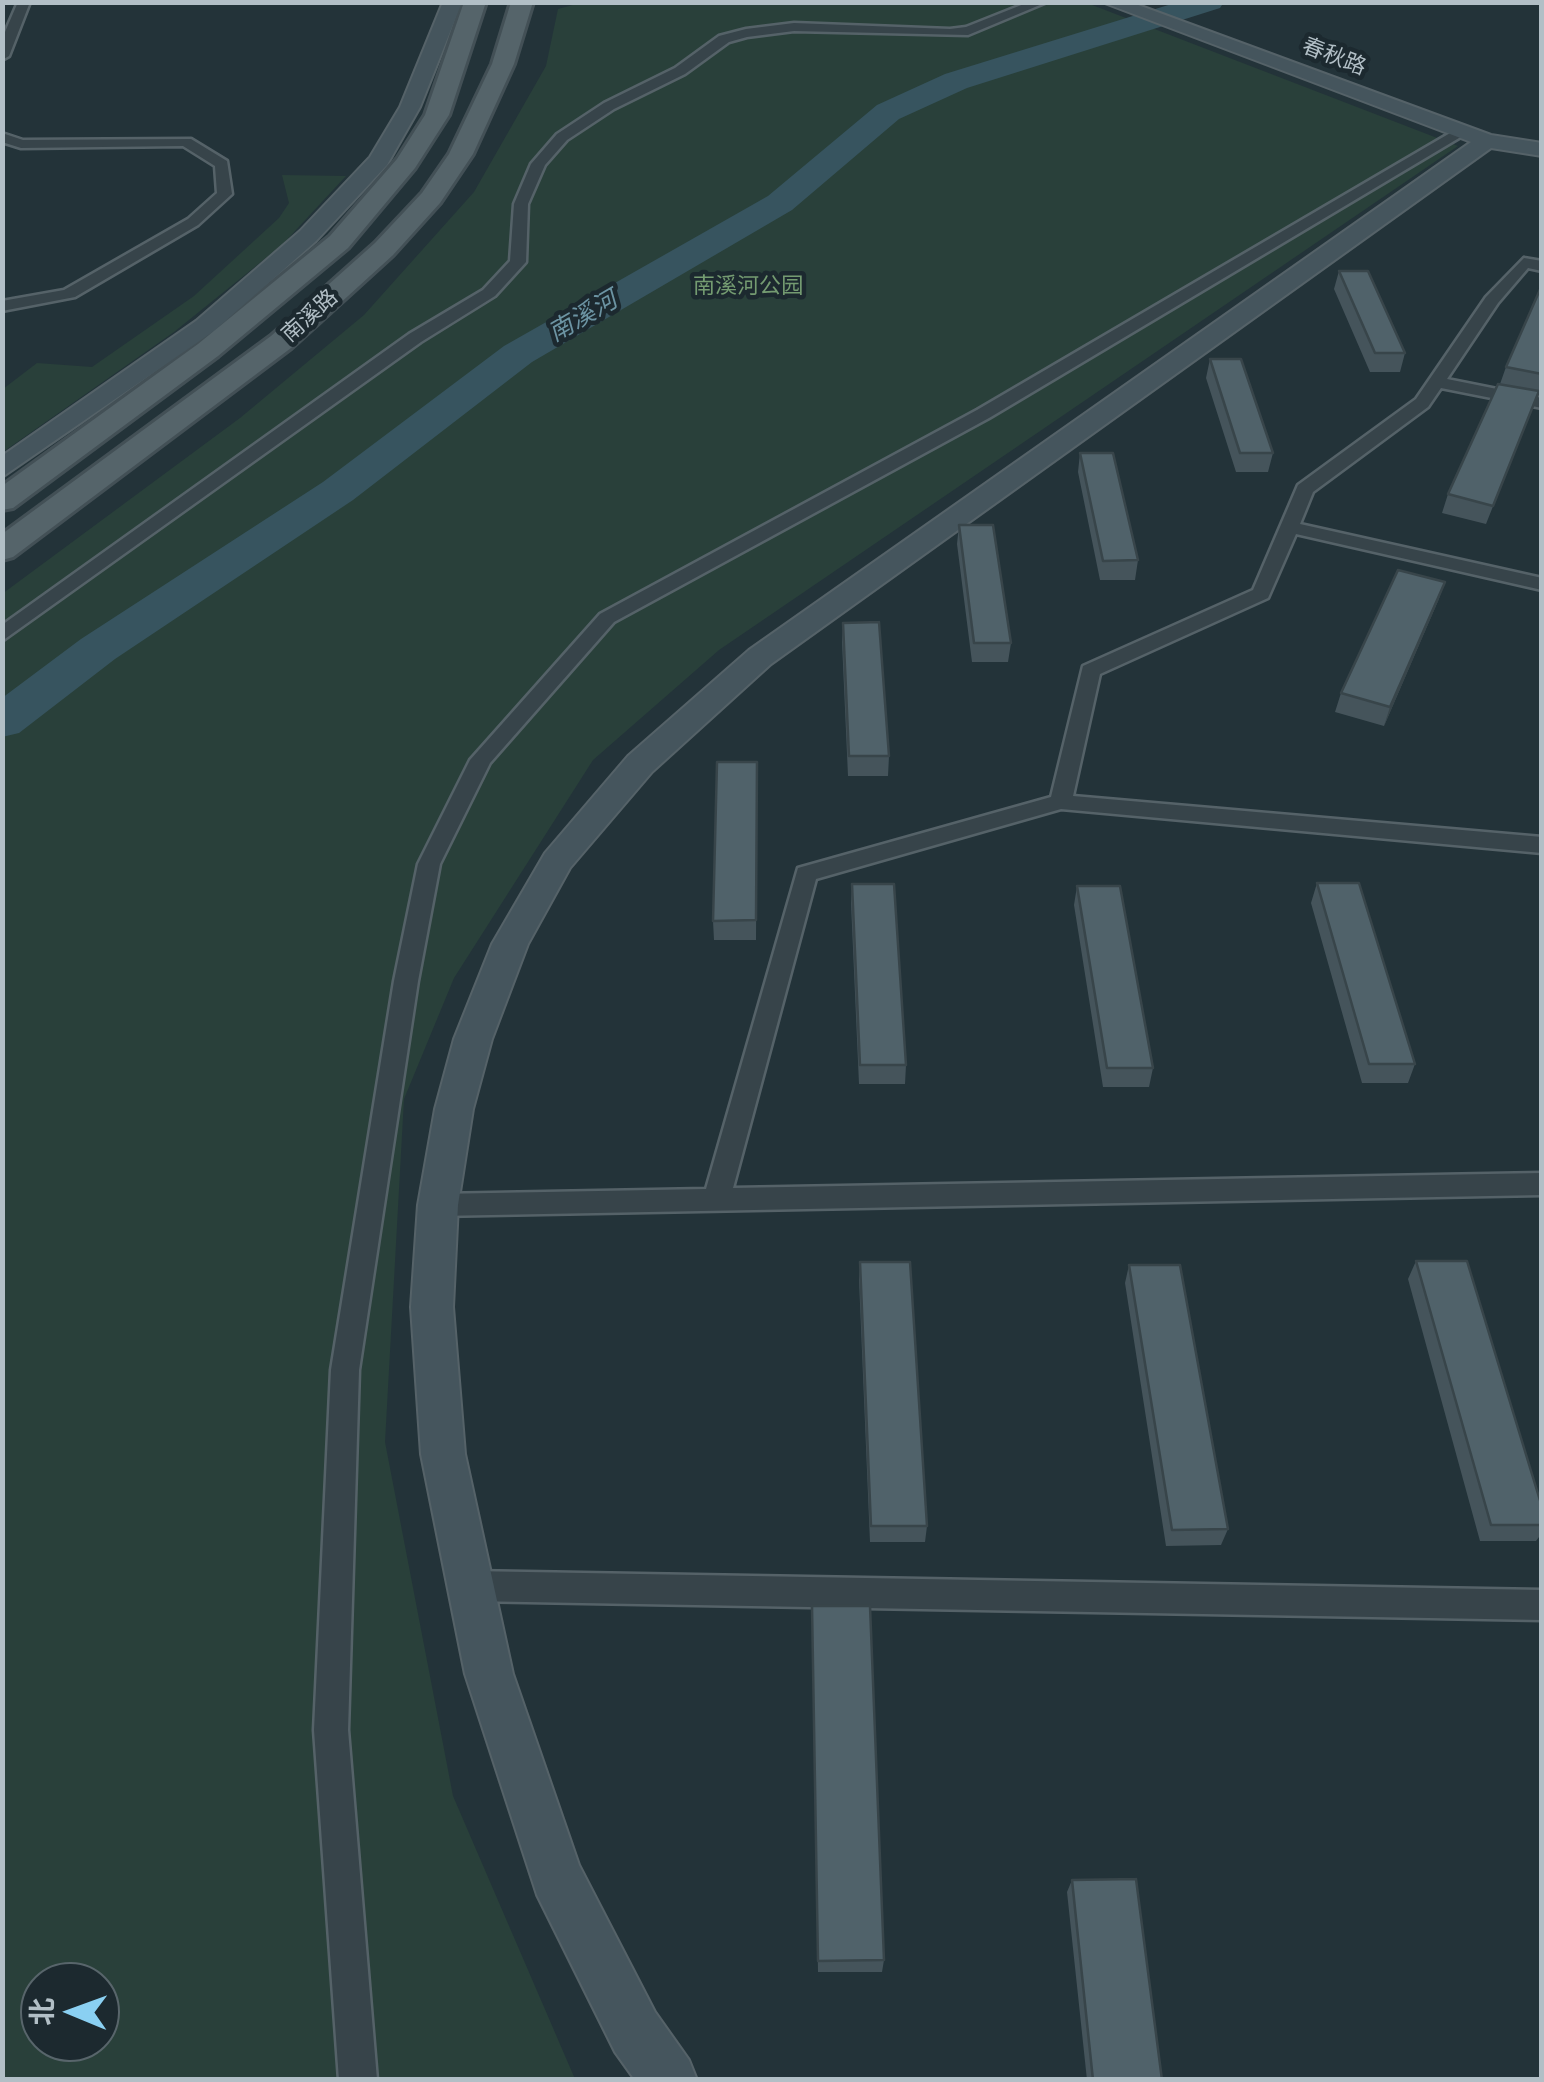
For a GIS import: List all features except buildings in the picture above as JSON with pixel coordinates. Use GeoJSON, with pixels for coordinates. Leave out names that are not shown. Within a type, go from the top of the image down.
{"type":"FeatureCollection","features":[{"type":"Feature","properties":{"kind":"main road","name":"南溪路"},"geometry":{"type":"LineString","coordinates":[[2,501],[208,350],[324,254],[406,163],[436,115],[475,2]]}},
{"type":"Feature","properties":{"kind":"main road","name":"南溪路"},"geometry":{"type":"LineString","coordinates":[[2,550],[281,342],[384,250],[430,198],[460,154],[504,64],[522,2]]}},
{"type":"Feature","properties":{"kind":"main road"},"geometry":{"type":"LineString","coordinates":[[263,275],[324,254]]}},
{"type":"Feature","properties":{"kind":"street"},"geometry":{"type":"LineString","coordinates":[[2,56],[24,2]]}},
{"type":"Feature","properties":{"kind":"street"},"geometry":{"type":"LineString","coordinates":[[2,469],[205,326],[308,236],[378,160],[410,108],[452,2]]}},
{"type":"Feature","properties":{"kind":"street"},"geometry":{"type":"LineString","coordinates":[[2,635],[415,338],[489,293],[518,262],[520,204],[538,164],[562,137],[609,106],[680,72],[724,38],[794,27],[968,31],[1041,2]]}},
{"type":"Feature","properties":{"kind":"street","name":"春秋路"},"geometry":{"type":"LineString","coordinates":[[1110,2],[1139,9],[1475,137],[1542,150]]}},
{"type":"Feature","properties":{"kind":"street"},"geometry":{"type":"LineString","coordinates":[[2,137],[21,144],[186,142],[222,164],[225,194],[193,222],[69,294],[2,306]]}},
{"type":"Feature","properties":{"kind":"street"},"geometry":{"type":"LineString","coordinates":[[668,2080],[635,2032],[556,1876],[488,1674],[443,1454],[432,1307],[438,1205],[454,1109],[474,1038],[510,944],[556,860],[640,764],[760,656],[1475,137]]}},
{"type":"Feature","properties":{"kind":"street"},"geometry":{"type":"LineString","coordinates":[[358,2080],[331,1730],[345,1370],[406,981],[430,864],[481,760],[607,618],[983,414],[1475,137]]}},
{"type":"Feature","properties":{"kind":"street"},"geometry":{"type":"LineString","coordinates":[[1062,802],[1090,671],[1261,594],[1304,488],[1422,403],[1492,300],[1524,263],[1542,266]]}},
{"type":"Feature","properties":{"kind":"street"},"geometry":{"type":"LineString","coordinates":[[1436,382],[1542,402]]}},
{"type":"Feature","properties":{"kind":"street"},"geometry":{"type":"LineString","coordinates":[[1289,528],[1542,584]]}},
{"type":"Feature","properties":{"kind":"street"},"geometry":{"type":"LineString","coordinates":[[716,1200],[806,874],[1062,802],[1542,846]]}},
{"type":"Feature","properties":{"kind":"street"},"geometry":{"type":"LineString","coordinates":[[438,1205],[1542,1184]]}},
{"type":"Feature","properties":{"kind":"street"},"geometry":{"type":"LineString","coordinates":[[470,1586],[1542,1604]]}},
{"type":"Feature","properties":{"kind":"green space","name":"南溪河公园"},"geometry":{"type":"Polygon","coordinates":[[[580,3],[1087,3],[1458,146],[719,650],[593,760],[454,978],[404,1099],[385,1442],[453,1796],[575,2079],[3,2079],[2,594],[240,418],[364,315],[474,192],[546,66],[558,9],[580,3]]]}},
{"type":"Feature","properties":{"kind":"green space"},"geometry":{"type":"Polygon","coordinates":[[[282,175],[346,176],[282,245],[174,332],[3,452],[3,389],[37,363],[92,367],[194,296],[279,218],[289,203],[282,175]]]}},
{"type":"Feature","properties":{"kind":"waterway","name":"南溪河"},"geometry":{"type":"LineString","coordinates":[[2,722],[98,649],[338,491],[518,354],[780,203],[888,112],[956,81],[1210,2]]}}]}
